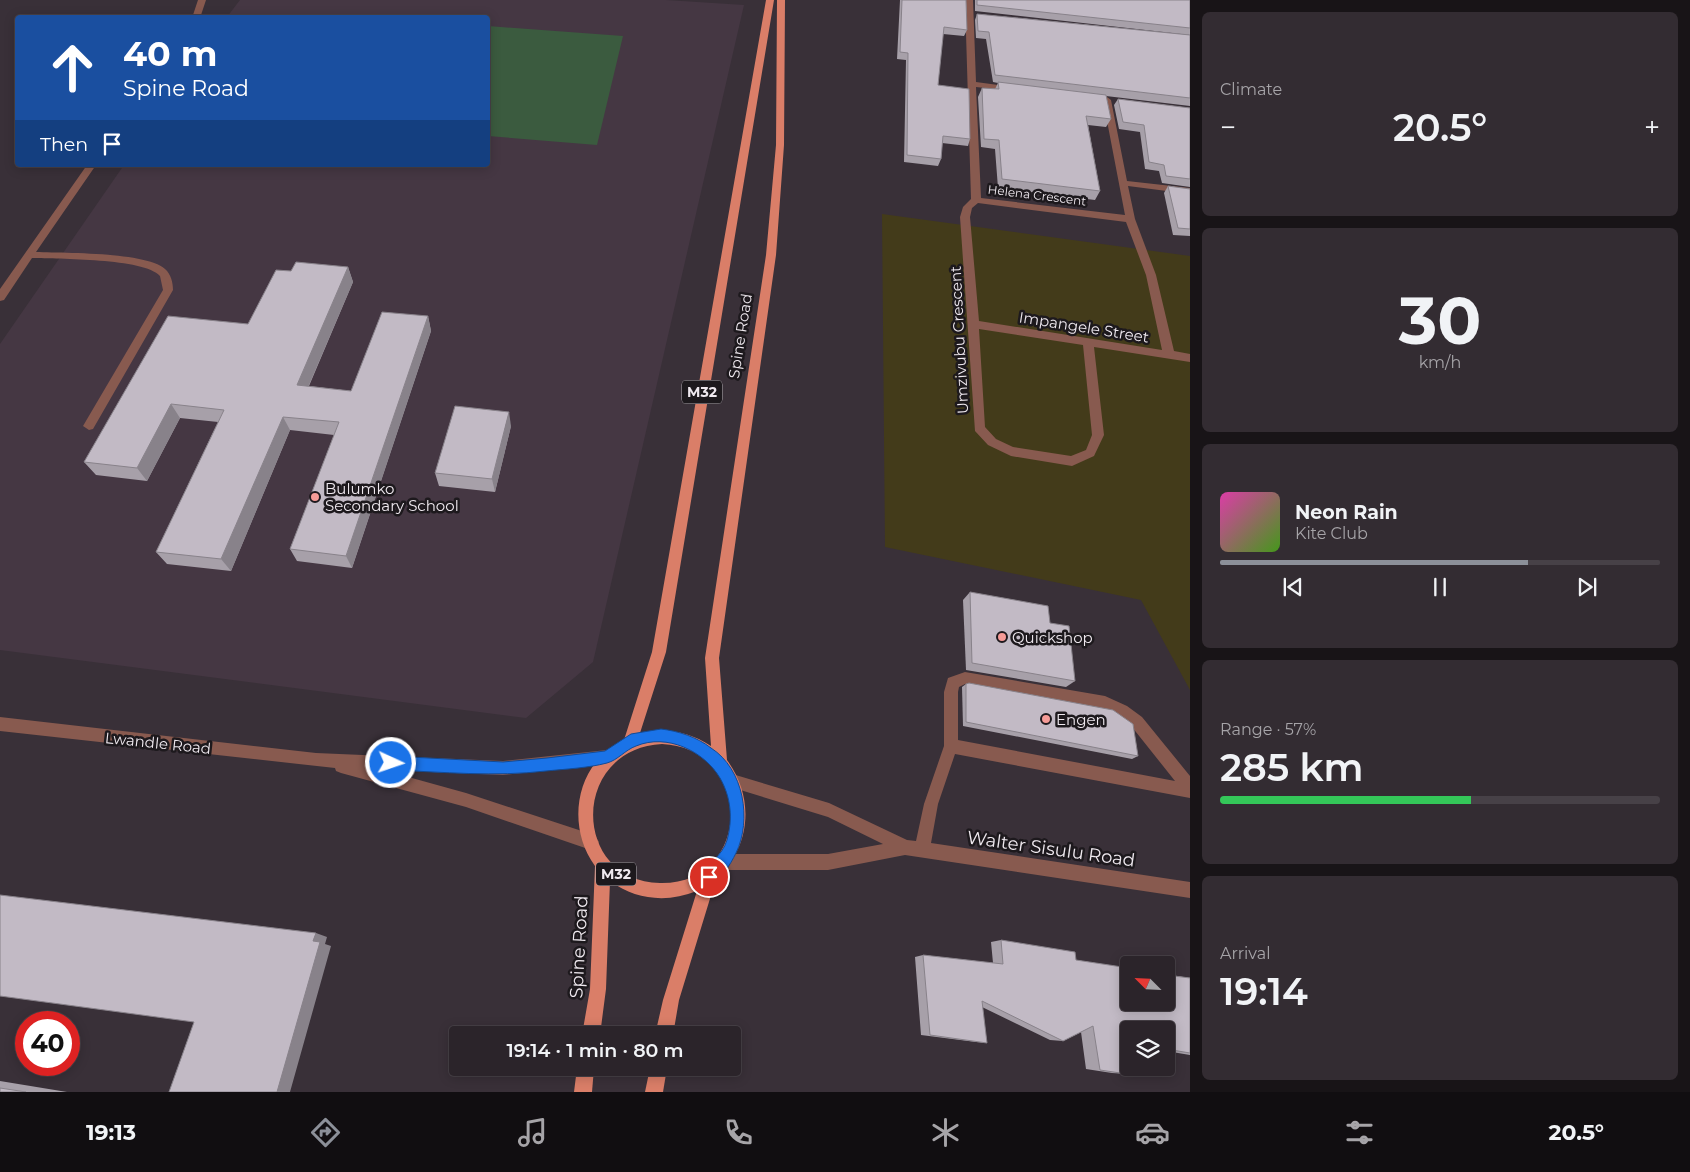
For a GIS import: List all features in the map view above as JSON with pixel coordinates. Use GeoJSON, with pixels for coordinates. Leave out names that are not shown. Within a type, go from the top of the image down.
{"type":"FeatureCollection","features":[{"type":"Feature","properties":{"kind":"main road","name":"Spine Road"},"geometry":{"type":"LineString","coordinates":[[631,740],[659,652],[770,0]]}},
{"type":"Feature","properties":{"kind":"main road","name":"Spine Road"},"geometry":{"type":"LineString","coordinates":[[720,765],[712,658],[771,256],[780,145],[781,0]]}},
{"type":"Feature","properties":{"kind":"main road","name":"Spine Road"},"geometry":{"type":"LineString","coordinates":[[661,735],[678,738],[707,752],[720,765],[729,780],[736,800],[738,821],[733,842],[724,862],[709,877],[689,888],[672,892],[654,891],[637,887],[621,878],[603,862],[591,842],[586,819],[587,796],[598,768],[607,757],[631,740],[661,735]]}},
{"type":"Feature","properties":{"kind":"main road","name":"Spine Road"},"geometry":{"type":"LineString","coordinates":[[592,1026],[598,989],[603,862]]}},
{"type":"Feature","properties":{"kind":"main road","name":"Spine Road"},"geometry":{"type":"LineString","coordinates":[[666,1026],[671,1000],[709,877]]}},
{"type":"Feature","properties":{"kind":"main road"},"geometry":{"type":"LineString","coordinates":[[583,1092],[585,1076]]}},
{"type":"Feature","properties":{"kind":"main road"},"geometry":{"type":"LineString","coordinates":[[654,1092],[657,1076]]}},
{"type":"Feature","properties":{"kind":"street"},"geometry":{"type":"LineString","coordinates":[[197,15],[202,0]]}},
{"type":"Feature","properties":{"kind":"street","name":"Helena Crescent"},"geometry":{"type":"LineString","coordinates":[[969,0],[974,15],[973,84],[976,200],[1130,219]]}},
{"type":"Feature","properties":{"kind":"street"},"geometry":{"type":"LineString","coordinates":[[973,84],[1021,90]]}},
{"type":"Feature","properties":{"kind":"street"},"geometry":{"type":"LineString","coordinates":[[1107,100],[1130,219],[1151,275],[1169,355]]}},
{"type":"Feature","properties":{"kind":"street"},"geometry":{"type":"LineString","coordinates":[[0,297],[91,167]]}},
{"type":"Feature","properties":{"kind":"street"},"geometry":{"type":"LineString","coordinates":[[1123,183],[1190,191]]}},
{"type":"Feature","properties":{"kind":"street","name":"Umzivubu Crescent"},"geometry":{"type":"LineString","coordinates":[[976,200],[968,207],[966,217],[979,428],[992,442],[1011,451],[1072,461],[1090,453],[1098,435],[1088,343]]}},
{"type":"Feature","properties":{"kind":"street"},"geometry":{"type":"LineString","coordinates":[[31,254],[141,262],[161,271],[168,282],[168,290],[89,426]]}},
{"type":"Feature","properties":{"kind":"street","name":"Impangele Street"},"geometry":{"type":"LineString","coordinates":[[974,324],[1190,358]]}},
{"type":"Feature","properties":{"kind":"street"},"geometry":{"type":"LineString","coordinates":[[922,850],[931,804],[951,746],[951,692],[954,683],[958,679],[978,679],[1104,703],[1123,710],[1137,722],[1190,789]]}},
{"type":"Feature","properties":{"kind":"street","name":"Lwandle Road"},"geometry":{"type":"LineString","coordinates":[[0,724],[316,760],[503,768],[607,757]]}},
{"type":"Feature","properties":{"kind":"street"},"geometry":{"type":"LineString","coordinates":[[951,746],[1190,789]]}},
{"type":"Feature","properties":{"kind":"street","name":"Lwandle Road"},"geometry":{"type":"LineString","coordinates":[[316,760],[466,800],[591,842]]}},
{"type":"Feature","properties":{"kind":"street","name":"Walter Sisulu Road"},"geometry":{"type":"LineString","coordinates":[[729,780],[829,810],[867,826],[905,847],[1190,890]]}},
{"type":"Feature","properties":{"kind":"street","name":"Walter Sisulu Road"},"geometry":{"type":"LineString","coordinates":[[724,862],[828,862],[905,847]]}},
{"type":"Feature","properties":{"kind":"shaded area","name":"Bulumko Secondary School"},"geometry":{"type":"Polygon","coordinates":[[[240,0],[666,0],[744,5],[593,662],[526,718],[0,650],[0,344],[123,167],[490,167],[490,15],[229,15],[240,0]]]}},
{"type":"Feature","properties":{"kind":"green space"},"geometry":{"type":"Polygon","coordinates":[[[490,26],[623,36],[597,145],[490,136],[490,26]]]}},
{"type":"Feature","properties":{"kind":"sand"},"geometry":{"type":"Polygon","coordinates":[[[882,214],[1190,256],[1190,690],[1141,600],[885,547],[882,214]]]}},
{"type":"Feature","properties":{"kind":"building"},"geometry":{"type":"Polygon","coordinates":[[[902,0],[966,0],[967,30],[944,27],[938,85],[969,89],[970,139],[943,136],[941,159],[907,155],[908,53],[900,52],[902,0]]]}},
{"type":"Feature","properties":{"kind":"building"},"geometry":{"type":"Polygon","coordinates":[[[977,0],[1190,0],[1190,28],[977,5],[977,0]]]}},
{"type":"Feature","properties":{"kind":"building"},"geometry":{"type":"Polygon","coordinates":[[[977,14],[1190,35],[1190,98],[995,75],[989,32],[978,31],[977,14]]]}},
{"type":"Feature","properties":{"kind":"building"},"geometry":{"type":"Polygon","coordinates":[[[998,82],[1106,95],[1111,119],[1086,116],[1100,191],[1002,179],[999,140],[984,139],[982,88],[999,89],[998,82]]]}},
{"type":"Feature","properties":{"kind":"building"},"geometry":{"type":"Polygon","coordinates":[[[1118,99],[1190,108],[1190,179],[1166,176],[1164,165],[1149,162],[1144,125],[1123,122],[1118,99]]]}},
{"type":"Feature","properties":{"kind":"building"},"geometry":{"type":"Polygon","coordinates":[[[1168,186],[1190,189],[1190,229],[1178,228],[1168,186]]]}},
{"type":"Feature","properties":{"kind":"building"},"geometry":{"type":"Polygon","coordinates":[[[296,262],[348,267],[297,385],[351,391],[382,312],[428,316],[346,556],[290,549],[339,422],[283,417],[221,559],[156,552],[224,410],[171,404],[137,468],[84,462],[168,316],[248,324],[276,270],[291,271],[296,262]]]}},
{"type":"Feature","properties":{"kind":"building"},"geometry":{"type":"Polygon","coordinates":[[[455,406],[509,412],[492,479],[435,473],[455,406]]]}},
{"type":"Feature","properties":{"kind":"building"},"geometry":{"type":"Polygon","coordinates":[[[970,592],[1048,606],[1050,623],[1069,626],[1075,681],[972,663],[970,592]]]}},
{"type":"Feature","properties":{"kind":"building"},"geometry":{"type":"Polygon","coordinates":[[[969,683],[1113,710],[1133,724],[1138,756],[966,722],[966,684],[969,683]]]}},
{"type":"Feature","properties":{"kind":"building"},"geometry":{"type":"Polygon","coordinates":[[[0,895],[316,933],[313,941],[320,942],[277,1092],[169,1092],[194,1022],[0,996],[0,895]]]}},
{"type":"Feature","properties":{"kind":"building"},"geometry":{"type":"Polygon","coordinates":[[[1001,940],[1075,952],[1076,960],[1120,967],[1120,1011],[1175,1011],[1175,976],[1190,978],[1190,1053],[1175,1050],[1175,1021],[1120,1021],[1120,1073],[1100,1070],[1093,1026],[1063,1041],[982,1001],[987,1043],[930,1035],[923,955],[1003,964],[1001,940]]]}},
{"type":"Feature","properties":{"kind":"building"},"geometry":{"type":"Polygon","coordinates":[[[0,1088],[26,1092],[0,1092],[0,1088]]]}},
{"type":"Feature","properties":{"kind":"place","name":"Bulumko Secondary School"},"geometry":{"type":"Point","coordinates":[315,497]}},
{"type":"Feature","properties":{"kind":"place","name":"Quickshop"},"geometry":{"type":"Point","coordinates":[1002,637]}},
{"type":"Feature","properties":{"kind":"place","name":"Engen"},"geometry":{"type":"Point","coordinates":[1046,719]}},
{"type":"Feature","properties":{"kind":"route"},"geometry":{"type":"LineString","coordinates":[[391,763],[503,768],[547,765],[607,757],[631,740],[645,736],[661,735],[678,738],[707,752],[720,765],[729,780],[736,800],[738,821],[733,842],[724,862],[709,877]]}}]}
